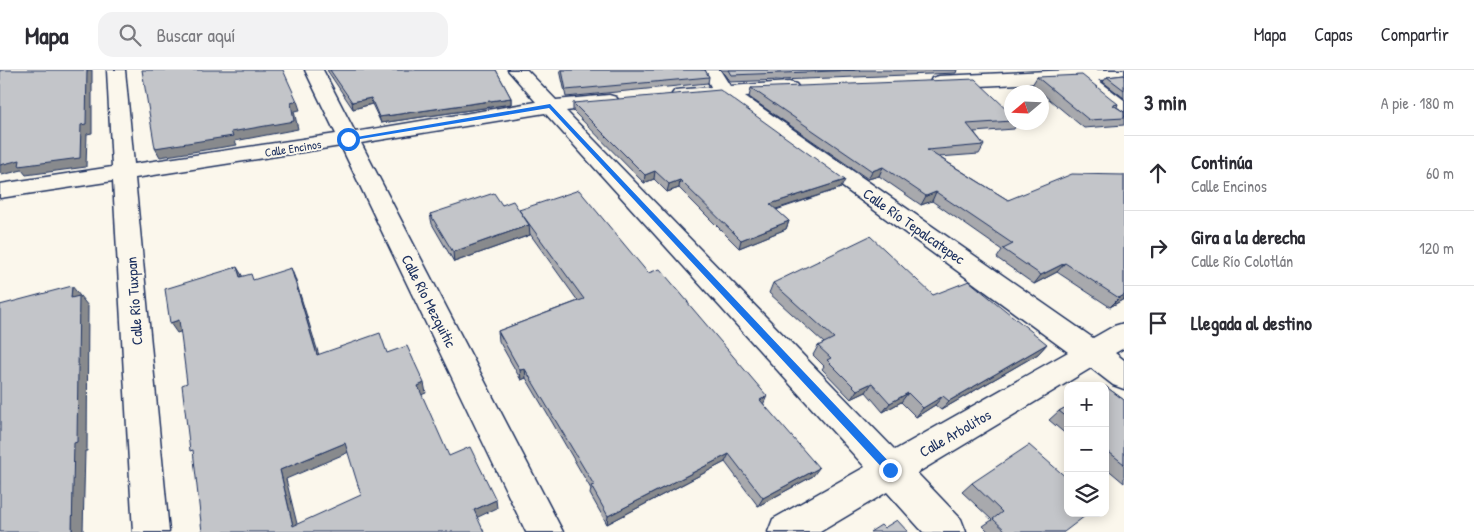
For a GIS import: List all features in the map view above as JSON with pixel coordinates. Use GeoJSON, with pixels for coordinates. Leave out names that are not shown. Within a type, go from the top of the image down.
{"type":"FeatureCollection","features":[{"type":"Feature","properties":{"kind":"street","name":"Calle Río Tuxpan"},"geometry":{"type":"LineString","coordinates":[[116,70],[151,532]]}},
{"type":"Feature","properties":{"kind":"street","name":"Calle Río Mezquitic"},"geometry":{"type":"LineString","coordinates":[[314,70],[545,532]]}},
{"type":"Feature","properties":{"kind":"street"},"geometry":{"type":"LineString","coordinates":[[517,70],[948,532]]}},
{"type":"Feature","properties":{"kind":"street"},"geometry":{"type":"LineString","coordinates":[[1078,73],[1124,110]]}},
{"type":"Feature","properties":{"kind":"street"},"geometry":{"type":"LineString","coordinates":[[922,82],[1078,73],[1124,73]]}},
{"type":"Feature","properties":{"kind":"street"},"geometry":{"type":"LineString","coordinates":[[666,96],[717,80],[813,87]]}},
{"type":"Feature","properties":{"kind":"street","name":"Calle Río Tepalcatepec"},"geometry":{"type":"LineString","coordinates":[[717,80],[1124,376]]}},
{"type":"Feature","properties":{"kind":"street","name":"Calle Encinos"},"geometry":{"type":"LineString","coordinates":[[0,191],[124,174],[550,106],[627,99]]}},
{"type":"Feature","properties":{"kind":"street","name":"Calle Arbolitos"},"geometry":{"type":"LineString","coordinates":[[786,532],[1124,334]]}},
{"type":"Feature","properties":{"kind":"building"},"geometry":{"type":"Polygon","coordinates":[[[0,70],[87,70],[86,124],[81,125],[80,158],[19,166],[20,160],[0,165],[0,70]]]}},
{"type":"Feature","properties":{"kind":"building"},"geometry":{"type":"Polygon","coordinates":[[[142,70],[283,70],[297,101],[291,103],[294,121],[231,132],[233,136],[155,148],[142,70]]]}},
{"type":"Feature","properties":{"kind":"building"},"geometry":{"type":"Polygon","coordinates":[[[330,70],[496,70],[511,98],[379,117],[371,98],[352,102],[330,70]]]}},
{"type":"Feature","properties":{"kind":"building"},"geometry":{"type":"Polygon","coordinates":[[[562,70],[705,70],[709,77],[566,90],[562,70]]]}},
{"type":"Feature","properties":{"kind":"building"},"geometry":{"type":"Polygon","coordinates":[[[728,70],[860,70],[731,75],[728,70]]]}},
{"type":"Feature","properties":{"kind":"building"},"geometry":{"type":"Polygon","coordinates":[[[1082,75],[1118,104],[1113,105],[1124,112],[1124,118],[1089,120],[1037,77],[1082,75]]]}},
{"type":"Feature","properties":{"kind":"building"},"geometry":{"type":"Polygon","coordinates":[[[1124,75],[1124,90],[1107,77],[1124,75]]]}},
{"type":"Feature","properties":{"kind":"building"},"geometry":{"type":"Polygon","coordinates":[[[975,79],[1004,106],[1004,122],[967,124],[984,145],[927,150],[1008,200],[1072,174],[1124,175],[1124,295],[1119,298],[1065,263],[1041,275],[1003,249],[1013,244],[936,192],[926,196],[883,167],[872,171],[751,88],[975,79]]]}},
{"type":"Feature","properties":{"kind":"building"},"geometry":{"type":"Polygon","coordinates":[[[720,90],[845,180],[770,204],[789,221],[741,240],[680,180],[669,184],[655,171],[645,175],[573,103],[720,90]]]}},
{"type":"Feature","properties":{"kind":"building"},"geometry":{"type":"Polygon","coordinates":[[[579,190],[648,273],[660,269],[767,396],[760,400],[819,468],[763,498],[729,454],[608,516],[591,486],[594,485],[525,369],[520,370],[498,331],[584,299],[519,210],[579,190]]]}},
{"type":"Feature","properties":{"kind":"building"},"geometry":{"type":"Polygon","coordinates":[[[494,193],[502,205],[513,201],[529,225],[453,252],[430,214],[494,193]]]}},
{"type":"Feature","properties":{"kind":"building"},"geometry":{"type":"Polygon","coordinates":[[[870,236],[933,295],[969,281],[1047,344],[949,401],[943,396],[923,408],[908,393],[890,403],[872,383],[857,390],[827,360],[831,358],[818,346],[834,338],[773,283],[870,236]]]}},
{"type":"Feature","properties":{"kind":"building"},"geometry":{"type":"Polygon","coordinates":[[[237,267],[240,277],[251,274],[253,280],[291,268],[317,355],[380,333],[387,353],[407,346],[424,383],[418,386],[449,456],[470,447],[496,500],[474,510],[484,532],[202,532],[193,450],[190,451],[182,385],[187,383],[179,320],[170,323],[165,289],[237,267]],[[345,443],[280,470],[293,526],[361,495],[345,443]]]}},
{"type":"Feature","properties":{"kind":"building"},"geometry":{"type":"Polygon","coordinates":[[[72,286],[71,298],[79,296],[77,442],[74,443],[72,532],[0,532],[0,305],[72,286]]]}},
{"type":"Feature","properties":{"kind":"building"},"geometry":{"type":"Polygon","coordinates":[[[1109,389],[1124,400],[1124,464],[1109,452],[1109,389]]]}},
{"type":"Feature","properties":{"kind":"building"},"geometry":{"type":"Polygon","coordinates":[[[1064,408],[1064,415],[1059,411],[1064,408]]]}},
{"type":"Feature","properties":{"kind":"building"},"geometry":{"type":"Polygon","coordinates":[[[1029,445],[1064,476],[1064,517],[1084,517],[1064,532],[1007,532],[993,519],[1002,512],[972,483],[1029,445]]]}},
{"type":"Feature","properties":{"kind":"building"},"geometry":{"type":"Polygon","coordinates":[[[897,520],[908,532],[870,532],[881,525],[884,528],[897,520]]]}},
{"type":"Feature","properties":{"kind":"route"},"geometry":{"type":"LineString","coordinates":[[348,139],[550,106],[890,470]]}}]}
